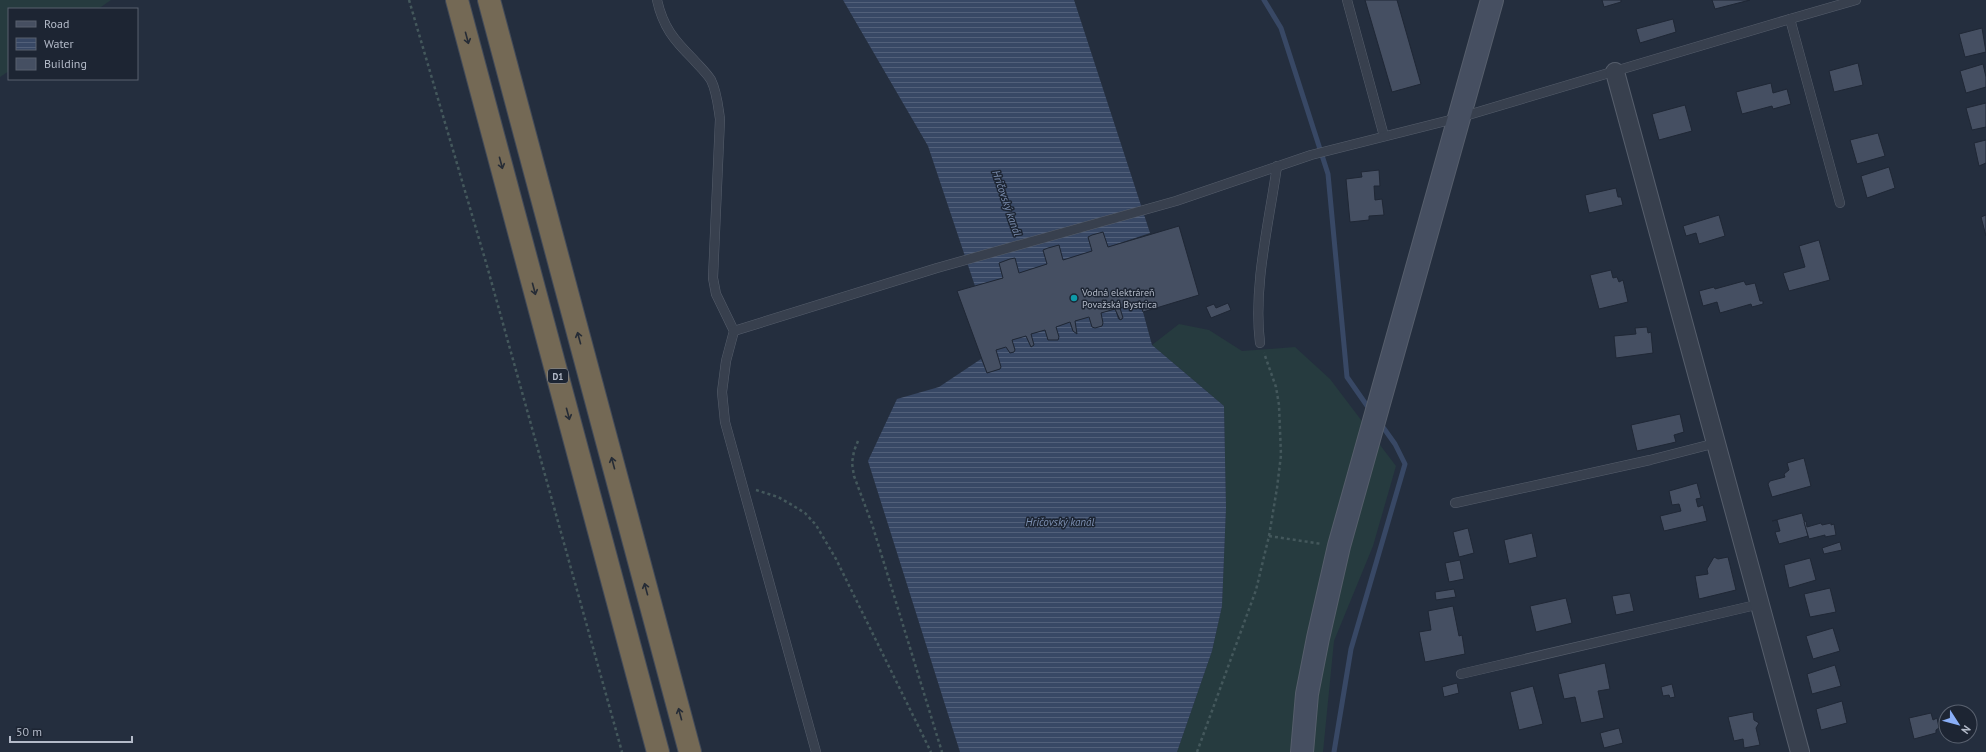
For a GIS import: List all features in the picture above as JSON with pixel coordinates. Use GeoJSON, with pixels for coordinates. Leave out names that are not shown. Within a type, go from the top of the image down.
{"type":"FeatureCollection","features":[{"type":"Feature","properties":{"kind":"highway","name":"D1"},"geometry":{"type":"LineString","coordinates":[[457,0],[658,752]]}},
{"type":"Feature","properties":{"kind":"highway"},"geometry":{"type":"LineString","coordinates":[[489,0],[690,752]]}},
{"type":"Feature","properties":{"kind":"main road"},"geometry":{"type":"LineString","coordinates":[[1302,752],[1307,694],[1339,546],[1492,0]]}},
{"type":"Feature","properties":{"kind":"street"},"geometry":{"type":"LineString","coordinates":[[1615,72],[1800,752]]}},
{"type":"Feature","properties":{"kind":"lane"},"geometry":{"type":"LineString","coordinates":[[657,0],[663,23],[670,34],[704,71],[716,92],[720,119],[713,278],[716,294],[734,331],[726,360],[722,392],[724,422],[816,752]]}},
{"type":"Feature","properties":{"kind":"lane"},"geometry":{"type":"LineString","coordinates":[[1347,0],[1384,136]]}},
{"type":"Feature","properties":{"kind":"lane"},"geometry":{"type":"LineString","coordinates":[[734,331],[937,268],[1176,201],[1311,154],[1458,118],[1856,0]]}},
{"type":"Feature","properties":{"kind":"lane"},"geometry":{"type":"LineString","coordinates":[[1790,19],[1840,203]]}},
{"type":"Feature","properties":{"kind":"lane"},"geometry":{"type":"LineString","coordinates":[[1260,343],[1258,326],[1259,300],[1277,166]]}},
{"type":"Feature","properties":{"kind":"lane"},"geometry":{"type":"LineString","coordinates":[[1455,503],[1650,460],[1716,443]]}},
{"type":"Feature","properties":{"kind":"lane"},"geometry":{"type":"LineString","coordinates":[[1461,674],[1760,604]]}},
{"type":"Feature","properties":{"kind":"path"},"geometry":{"type":"LineString","coordinates":[[409,0],[489,274],[622,752]]}},
{"type":"Feature","properties":{"kind":"path"},"geometry":{"type":"LineString","coordinates":[[1198,752],[1256,590],[1269,536],[1281,455],[1281,426],[1276,387],[1260,343]]}},
{"type":"Feature","properties":{"kind":"path"},"geometry":{"type":"LineString","coordinates":[[858,441],[854,451],[852,463],[854,476],[872,524],[942,752]]}},
{"type":"Feature","properties":{"kind":"path"},"geometry":{"type":"LineString","coordinates":[[742,487],[778,497],[805,513],[816,525],[836,559],[931,752]]}},
{"type":"Feature","properties":{"kind":"path"},"geometry":{"type":"LineString","coordinates":[[1269,536],[1339,546]]}},
{"type":"Feature","properties":{"kind":"green space"},"geometry":{"type":"Polygon","coordinates":[[[0,0],[111,0],[99,8],[8,8],[8,72],[0,77],[0,0]]]}},
{"type":"Feature","properties":{"kind":"green space"},"geometry":{"type":"Polygon","coordinates":[[[1179,324],[1209,330],[1242,351],[1295,347],[1330,379],[1396,466],[1373,546],[1334,641],[1323,752],[1177,752],[1212,651],[1222,606],[1226,508],[1224,406],[1152,345],[1179,324]]]}},
{"type":"Feature","properties":{"kind":"water","name":"Hričovský kanál"},"geometry":{"type":"Polygon","coordinates":[[[843,0],[1074,0],[1150,233],[1108,247],[1103,232],[1088,237],[1092,251],[1063,260],[1059,245],[1048,248],[1047,264],[1019,273],[1009,259],[999,263],[1003,278],[975,286],[928,146],[843,0]]]}},
{"type":"Feature","properties":{"kind":"water","name":"Hričovský kanál"},"geometry":{"type":"Polygon","coordinates":[[[1140,301],[1152,345],[1224,406],[1226,508],[1222,606],[1212,651],[1177,752],[960,752],[868,461],[897,399],[939,387],[981,359],[987,373],[1000,369],[1001,367],[996,350],[1006,347],[1010,353],[1014,352],[1015,349],[1012,340],[1026,336],[1031,347],[1034,345],[1031,334],[1045,330],[1048,340],[1058,340],[1059,337],[1056,327],[1070,322],[1073,331],[1077,334],[1075,321],[1089,317],[1093,327],[1102,326],[1103,323],[1101,313],[1115,309],[1118,319],[1122,320],[1120,308],[1140,301]]]}},
{"type":"Feature","properties":{"kind":"building"},"geometry":{"type":"Polygon","coordinates":[[[1365,0],[1397,0],[1421,84],[1392,92],[1365,0]]]}},
{"type":"Feature","properties":{"kind":"building"},"geometry":{"type":"Polygon","coordinates":[[[1602,0],[1621,0],[1621,2],[1604,7],[1602,0]]]}},
{"type":"Feature","properties":{"kind":"building"},"geometry":{"type":"Polygon","coordinates":[[[1712,0],[1750,0],[1715,9],[1712,0]]]}},
{"type":"Feature","properties":{"kind":"building"},"geometry":{"type":"Polygon","coordinates":[[[1673,19],[1676,32],[1640,43],[1636,29],[1673,19]]]}},
{"type":"Feature","properties":{"kind":"building"},"geometry":{"type":"Polygon","coordinates":[[[1982,28],[1986,52],[1965,57],[1959,34],[1982,28]]]}},
{"type":"Feature","properties":{"kind":"building"},"geometry":{"type":"Polygon","coordinates":[[[1858,63],[1863,85],[1834,92],[1829,71],[1858,63]]]}},
{"type":"Feature","properties":{"kind":"building"},"geometry":{"type":"Polygon","coordinates":[[[1983,64],[1986,77],[1986,87],[1966,93],[1960,71],[1983,64]]]}},
{"type":"Feature","properties":{"kind":"building"},"geometry":{"type":"Polygon","coordinates":[[[1771,83],[1773,93],[1787,89],[1791,104],[1773,109],[1772,106],[1742,114],[1736,92],[1771,83]]]}},
{"type":"Feature","properties":{"kind":"building"},"geometry":{"type":"Polygon","coordinates":[[[1986,103],[1986,127],[1972,130],[1966,108],[1986,103]]]}},
{"type":"Feature","properties":{"kind":"building"},"geometry":{"type":"Polygon","coordinates":[[[1685,105],[1692,131],[1659,140],[1652,114],[1685,105]]]}},
{"type":"Feature","properties":{"kind":"building"},"geometry":{"type":"Polygon","coordinates":[[[1878,133],[1885,156],[1857,164],[1850,140],[1878,133]]]}},
{"type":"Feature","properties":{"kind":"building"},"geometry":{"type":"Polygon","coordinates":[[[1986,140],[1986,163],[1979,166],[1974,143],[1986,140]]]}},
{"type":"Feature","properties":{"kind":"building"},"geometry":{"type":"Polygon","coordinates":[[[1889,167],[1895,188],[1867,198],[1861,176],[1889,167]]]}},
{"type":"Feature","properties":{"kind":"building"},"geometry":{"type":"Polygon","coordinates":[[[1379,170],[1380,186],[1374,186],[1375,200],[1382,199],[1384,215],[1369,216],[1369,220],[1350,222],[1346,179],[1362,177],[1361,172],[1379,170]]]}},
{"type":"Feature","properties":{"kind":"building"},"geometry":{"type":"Polygon","coordinates":[[[1616,188],[1618,197],[1621,197],[1623,205],[1589,213],[1585,195],[1616,188]]]}},
{"type":"Feature","properties":{"kind":"building"},"geometry":{"type":"Polygon","coordinates":[[[1719,215],[1725,236],[1699,244],[1696,233],[1686,236],[1683,226],[1719,215]]]}},
{"type":"Feature","properties":{"kind":"building"},"geometry":{"type":"Polygon","coordinates":[[[1986,215],[1986,236],[1981,217],[1986,215]]]}},
{"type":"Feature","properties":{"kind":"building","name":"Vodná elektráreň Považská Bystrica"},"geometry":{"type":"Polygon","coordinates":[[[1179,226],[1199,295],[1143,312],[1140,301],[1120,308],[1123,318],[1120,320],[1115,309],[1101,313],[1103,323],[1102,326],[1095,328],[1092,327],[1089,317],[1075,321],[1077,334],[1073,331],[1070,322],[1056,327],[1059,337],[1058,340],[1048,340],[1045,330],[1031,334],[1034,345],[1031,347],[1026,336],[1012,340],[1015,350],[1014,352],[1010,353],[1006,347],[996,350],[1001,367],[1000,369],[987,373],[957,291],[1003,278],[999,263],[1010,259],[1015,258],[1019,273],[1047,264],[1043,250],[1048,248],[1059,245],[1063,260],[1092,251],[1088,237],[1092,235],[1103,232],[1108,247],[1179,226]]]}},
{"type":"Feature","properties":{"kind":"building"},"geometry":{"type":"Polygon","coordinates":[[[1819,240],[1830,280],[1789,291],[1783,273],[1805,267],[1799,246],[1819,240]]]}},
{"type":"Feature","properties":{"kind":"building"},"geometry":{"type":"Polygon","coordinates":[[[1611,270],[1613,278],[1617,277],[1619,282],[1623,280],[1628,302],[1599,309],[1590,275],[1611,270]]]}},
{"type":"Feature","properties":{"kind":"building"},"geometry":{"type":"Polygon","coordinates":[[[1744,281],[1746,285],[1755,283],[1760,301],[1763,301],[1763,304],[1752,307],[1751,304],[1720,313],[1717,302],[1703,306],[1699,291],[1714,287],[1715,289],[1744,281]]]}},
{"type":"Feature","properties":{"kind":"building"},"geometry":{"type":"Polygon","coordinates":[[[1228,303],[1231,310],[1211,318],[1206,307],[1214,304],[1216,308],[1228,303]]]}},
{"type":"Feature","properties":{"kind":"building"},"geometry":{"type":"Polygon","coordinates":[[[1647,327],[1648,333],[1651,332],[1653,353],[1616,358],[1614,336],[1636,334],[1635,328],[1647,327]]]}},
{"type":"Feature","properties":{"kind":"building"},"geometry":{"type":"Polygon","coordinates":[[[1680,414],[1684,432],[1674,435],[1676,442],[1637,451],[1631,425],[1680,414]]]}},
{"type":"Feature","properties":{"kind":"building"},"geometry":{"type":"Polygon","coordinates":[[[1804,458],[1811,486],[1772,497],[1768,484],[1770,481],[1785,477],[1784,474],[1789,470],[1787,463],[1804,458]]]}},
{"type":"Feature","properties":{"kind":"building"},"geometry":{"type":"Polygon","coordinates":[[[1697,483],[1701,498],[1696,499],[1698,507],[1703,505],[1707,521],[1664,531],[1660,516],[1681,511],[1679,504],[1672,505],[1669,491],[1697,483]]]}},
{"type":"Feature","properties":{"kind":"building"},"geometry":{"type":"Polygon","coordinates":[[[1802,513],[1808,536],[1779,544],[1775,532],[1780,531],[1777,520],[1772,521],[1802,513]]]}},
{"type":"Feature","properties":{"kind":"building"},"geometry":{"type":"Polygon","coordinates":[[[1806,521],[1807,527],[1821,523],[1822,525],[1831,523],[1831,525],[1834,524],[1836,535],[1825,537],[1825,535],[1809,539],[1804,522],[1806,521]]]}},
{"type":"Feature","properties":{"kind":"building"},"geometry":{"type":"Polygon","coordinates":[[[1468,528],[1474,553],[1459,557],[1453,532],[1468,528]]]}},
{"type":"Feature","properties":{"kind":"building"},"geometry":{"type":"Polygon","coordinates":[[[1532,533],[1537,557],[1509,564],[1504,540],[1532,533]]]}},
{"type":"Feature","properties":{"kind":"building"},"geometry":{"type":"Polygon","coordinates":[[[1840,542],[1842,550],[1824,554],[1822,548],[1840,542]]]}},
{"type":"Feature","properties":{"kind":"building"},"geometry":{"type":"Polygon","coordinates":[[[1714,557],[1718,559],[1728,557],[1736,590],[1699,599],[1695,576],[1708,574],[1707,569],[1714,557]]]}},
{"type":"Feature","properties":{"kind":"building"},"geometry":{"type":"Polygon","coordinates":[[[1810,558],[1816,580],[1789,588],[1784,565],[1810,558]]]}},
{"type":"Feature","properties":{"kind":"building"},"geometry":{"type":"Polygon","coordinates":[[[1460,560],[1464,579],[1449,582],[1445,563],[1460,560]]]}},
{"type":"Feature","properties":{"kind":"building"},"geometry":{"type":"Polygon","coordinates":[[[1830,588],[1836,612],[1810,617],[1804,594],[1830,588]]]}},
{"type":"Feature","properties":{"kind":"building"},"geometry":{"type":"Polygon","coordinates":[[[1454,589],[1456,597],[1436,600],[1435,592],[1454,589]]]}},
{"type":"Feature","properties":{"kind":"building"},"geometry":{"type":"Polygon","coordinates":[[[1630,593],[1634,611],[1616,615],[1612,596],[1630,593]]]}},
{"type":"Feature","properties":{"kind":"building"},"geometry":{"type":"Polygon","coordinates":[[[1566,598],[1572,623],[1536,632],[1530,606],[1566,598]]]}},
{"type":"Feature","properties":{"kind":"building"},"geometry":{"type":"Polygon","coordinates":[[[1453,606],[1459,636],[1462,635],[1465,654],[1425,662],[1419,632],[1431,630],[1428,611],[1453,606]]]}},
{"type":"Feature","properties":{"kind":"building"},"geometry":{"type":"Polygon","coordinates":[[[1833,628],[1840,651],[1813,659],[1806,636],[1833,628]]]}},
{"type":"Feature","properties":{"kind":"building"},"geometry":{"type":"Polygon","coordinates":[[[1605,663],[1610,689],[1598,691],[1604,718],[1581,723],[1575,697],[1564,699],[1558,674],[1605,663]]]}},
{"type":"Feature","properties":{"kind":"building"},"geometry":{"type":"Polygon","coordinates":[[[1835,665],[1841,686],[1812,694],[1807,674],[1835,665]]]}},
{"type":"Feature","properties":{"kind":"building"},"geometry":{"type":"Polygon","coordinates":[[[1457,683],[1459,693],[1444,697],[1442,687],[1457,683]]]}},
{"type":"Feature","properties":{"kind":"building"},"geometry":{"type":"Polygon","coordinates":[[[1672,684],[1675,697],[1670,698],[1669,695],[1663,696],[1661,687],[1672,684]]]}},
{"type":"Feature","properties":{"kind":"building"},"geometry":{"type":"Polygon","coordinates":[[[1533,686],[1543,724],[1519,730],[1510,692],[1533,686]]]}},
{"type":"Feature","properties":{"kind":"building"},"geometry":{"type":"Polygon","coordinates":[[[1842,701],[1847,723],[1821,730],[1816,709],[1842,701]]]}},
{"type":"Feature","properties":{"kind":"building"},"geometry":{"type":"Polygon","coordinates":[[[1753,712],[1754,720],[1759,723],[1756,728],[1760,745],[1744,748],[1743,739],[1734,741],[1728,717],[1753,712]]]}},
{"type":"Feature","properties":{"kind":"building"},"geometry":{"type":"Polygon","coordinates":[[[1931,713],[1933,720],[1937,718],[1938,729],[1936,730],[1936,733],[1914,739],[1909,718],[1931,713]]]}},
{"type":"Feature","properties":{"kind":"building"},"geometry":{"type":"Polygon","coordinates":[[[1619,728],[1623,743],[1604,748],[1600,733],[1619,728]]]}},
{"type":"Feature","properties":{"kind":"waterway"},"geometry":{"type":"LineString","coordinates":[[1264,0],[1281,28],[1328,174],[1347,377],[1370,410]]}},
{"type":"Feature","properties":{"kind":"waterway"},"geometry":{"type":"LineString","coordinates":[[1334,752],[1351,649],[1405,464],[1395,444],[1380,423]]}},
{"type":"Feature","properties":{"kind":"place","name":"Vodná elektráreň Považská Bystrica"},"geometry":{"type":"Point","coordinates":[1074,298]}}]}
